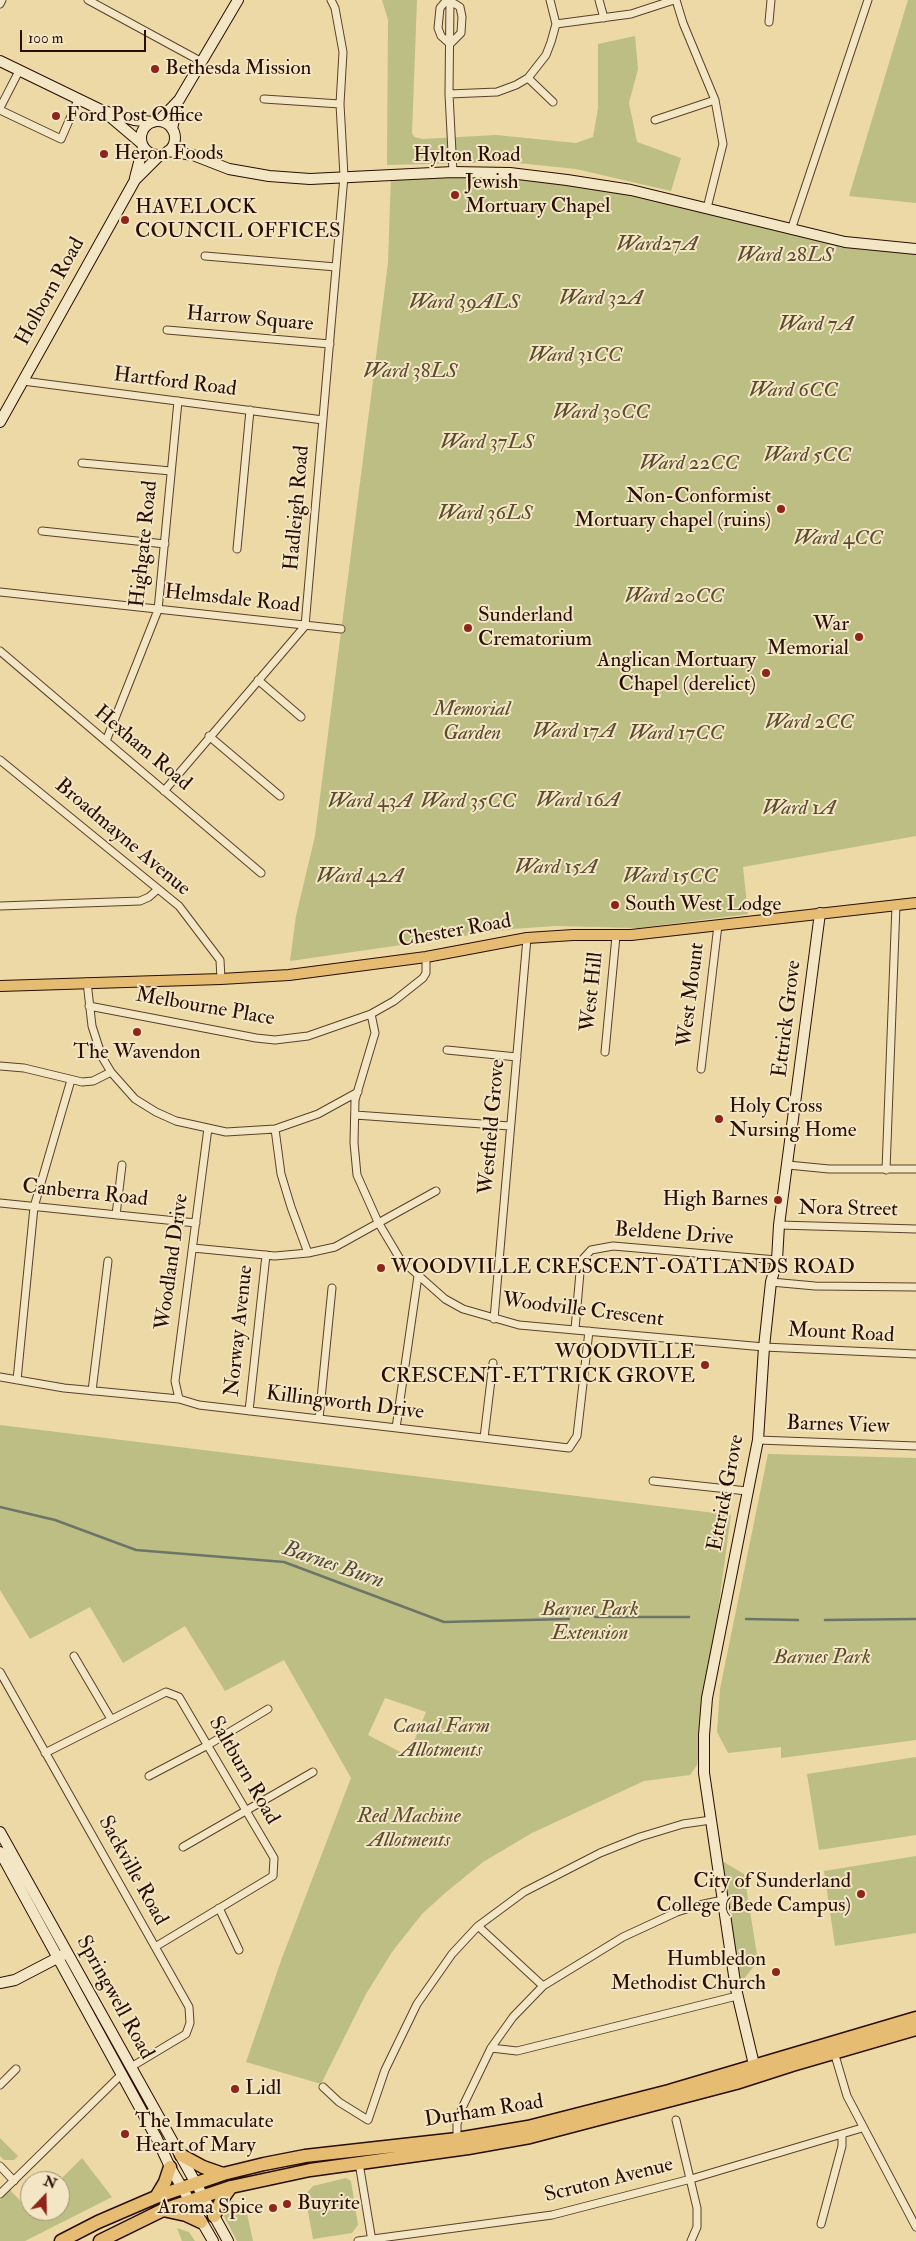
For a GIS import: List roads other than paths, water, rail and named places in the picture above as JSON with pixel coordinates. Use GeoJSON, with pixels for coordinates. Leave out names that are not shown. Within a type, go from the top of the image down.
{"type":"FeatureCollection","features":[{"type":"Feature","properties":{"kind":"highway","name":"Durham Road"},"geometry":{"type":"LineString","coordinates":[[100,2241],[163,2210],[202,2195],[231,2187],[270,2178],[359,2163],[468,2148],[530,2137],[755,2072],[916,2018]]}},
{"type":"Feature","properties":{"kind":"highway","name":"Durham Road"},"geometry":{"type":"LineString","coordinates":[[833,2047],[916,2029]]}},
{"type":"Feature","properties":{"kind":"highway","name":"Durham Road"},"geometry":{"type":"LineString","coordinates":[[61,2241],[98,2222],[156,2197],[195,2182],[223,2174],[273,2162],[358,2149],[457,2139],[528,2127],[755,2072]]}},
{"type":"Feature","properties":{"kind":"highway"},"geometry":{"type":"LineString","coordinates":[[358,2149],[359,2163]]}},
{"type":"Feature","properties":{"kind":"highway"},"geometry":{"type":"LineString","coordinates":[[181,2155],[196,2164],[223,2174]]}},
{"type":"Feature","properties":{"kind":"highway"},"geometry":{"type":"LineString","coordinates":[[156,2197],[165,2182],[170,2166]]}},
{"type":"Feature","properties":{"kind":"highway"},"geometry":{"type":"LineString","coordinates":[[214,2216],[221,2201],[231,2187]]}},
{"type":"Feature","properties":{"kind":"highway"},"geometry":{"type":"LineString","coordinates":[[163,2210],[186,2215],[201,2222]]}},
{"type":"Feature","properties":{"kind":"main road","name":"Chester Road"},"geometry":{"type":"LineString","coordinates":[[0,986],[87,982],[222,980],[289,975],[426,957],[527,938],[566,935],[616,936],[916,903]]}},
{"type":"Feature","properties":{"kind":"street"},"geometry":{"type":"LineString","coordinates":[[0,4],[2,0]]}},
{"type":"Feature","properties":{"kind":"street"},"geometry":{"type":"LineString","coordinates":[[88,0],[202,62]]}},
{"type":"Feature","properties":{"kind":"street"},"geometry":{"type":"LineString","coordinates":[[142,145],[142,130],[156,121],[178,100],[238,0]]}},
{"type":"Feature","properties":{"kind":"street","name":"Hadleigh Road"},"geometry":{"type":"LineString","coordinates":[[305,626],[344,176],[340,104],[343,52],[335,8],[331,0]]}},
{"type":"Feature","properties":{"kind":"street"},"geometry":{"type":"LineString","coordinates":[[450,0],[460,7],[462,17],[461,33],[450,44]]}},
{"type":"Feature","properties":{"kind":"street"},"geometry":{"type":"LineString","coordinates":[[450,0],[445,2],[440,8],[438,28],[441,36],[450,44]]}},
{"type":"Feature","properties":{"kind":"street"},"geometry":{"type":"LineString","coordinates":[[450,0],[449,94],[453,172]]}},
{"type":"Feature","properties":{"kind":"street"},"geometry":{"type":"LineString","coordinates":[[449,94],[497,92],[528,78],[546,55],[556,24],[550,0]]}},
{"type":"Feature","properties":{"kind":"street"},"geometry":{"type":"LineString","coordinates":[[599,0],[604,18]]}},
{"type":"Feature","properties":{"kind":"street"},"geometry":{"type":"LineString","coordinates":[[556,24],[631,14],[675,0],[715,100],[723,144],[707,208]]}},
{"type":"Feature","properties":{"kind":"street"},"geometry":{"type":"LineString","coordinates":[[769,22],[771,0]]}},
{"type":"Feature","properties":{"kind":"street"},"geometry":{"type":"LineString","coordinates":[[791,230],[868,0]]}},
{"type":"Feature","properties":{"kind":"street"},"geometry":{"type":"LineString","coordinates":[[0,61],[101,110],[134,120],[156,121],[166,124],[173,133]]}},
{"type":"Feature","properties":{"kind":"street"},"geometry":{"type":"LineString","coordinates":[[18,71],[0,109],[61,139],[78,100]]}},
{"type":"Feature","properties":{"kind":"street"},"geometry":{"type":"LineString","coordinates":[[528,78],[554,102]]}},
{"type":"Feature","properties":{"kind":"street"},"geometry":{"type":"LineString","coordinates":[[264,99],[340,104]]}},
{"type":"Feature","properties":{"kind":"street"},"geometry":{"type":"LineString","coordinates":[[101,110],[153,154],[164,153],[174,143],[173,133],[178,100]]}},
{"type":"Feature","properties":{"kind":"street"},"geometry":{"type":"LineString","coordinates":[[655,120],[715,100]]}},
{"type":"Feature","properties":{"kind":"street","name":"Hylton Road"},"geometry":{"type":"LineString","coordinates":[[173,133],[193,155]]}},
{"type":"Feature","properties":{"kind":"street","name":"Holborn Road"},"geometry":{"type":"LineString","coordinates":[[0,422],[135,180],[142,145]]}},
{"type":"Feature","properties":{"kind":"street","name":"Hylton Road"},"geometry":{"type":"LineString","coordinates":[[164,153],[193,155],[229,168],[269,176],[310,179],[453,172],[510,173],[586,182],[630,190],[845,242],[916,249]]}},
{"type":"Feature","properties":{"kind":"street","name":"Holborn Road"},"geometry":{"type":"LineString","coordinates":[[135,180],[164,153]]}},
{"type":"Feature","properties":{"kind":"street"},"geometry":{"type":"LineString","coordinates":[[204,256],[336,267]]}},
{"type":"Feature","properties":{"kind":"street","name":"Harrow Square"},"geometry":{"type":"LineString","coordinates":[[166,330],[330,344]]}},
{"type":"Feature","properties":{"kind":"street","name":"Hartford Road"},"geometry":{"type":"LineString","coordinates":[[23,381],[323,420]]}},
{"type":"Feature","properties":{"kind":"street","name":"Highgate Road"},"geometry":{"type":"LineString","coordinates":[[106,741],[158,610],[178,401]]}},
{"type":"Feature","properties":{"kind":"street"},"geometry":{"type":"LineString","coordinates":[[237,549],[250,410]]}},
{"type":"Feature","properties":{"kind":"street"},"geometry":{"type":"LineString","coordinates":[[82,463],[171,471]]}},
{"type":"Feature","properties":{"kind":"street"},"geometry":{"type":"LineString","coordinates":[[42,531],[164,544]]}},
{"type":"Feature","properties":{"kind":"street","name":"Helmsdale Road"},"geometry":{"type":"LineString","coordinates":[[0,592],[341,630]]}},
{"type":"Feature","properties":{"kind":"street"},"geometry":{"type":"LineString","coordinates":[[164,790],[305,626]]}},
{"type":"Feature","properties":{"kind":"street","name":"Hexham Road"},"geometry":{"type":"LineString","coordinates":[[0,651],[261,873]]}},
{"type":"Feature","properties":{"kind":"street"},"geometry":{"type":"LineString","coordinates":[[258,680],[302,717]]}},
{"type":"Feature","properties":{"kind":"street"},"geometry":{"type":"LineString","coordinates":[[209,736],[280,796]]}},
{"type":"Feature","properties":{"kind":"street","name":"Broadmayne Avenue"},"geometry":{"type":"LineString","coordinates":[[0,760],[179,906],[220,960],[222,980]]}},
{"type":"Feature","properties":{"kind":"street"},"geometry":{"type":"LineString","coordinates":[[0,906],[140,901],[149,897],[158,889]]}},
{"type":"Feature","properties":{"kind":"street"},"geometry":{"type":"LineString","coordinates":[[886,1170],[896,905]]}},
{"type":"Feature","properties":{"kind":"street","name":"Ettrick Grove"},"geometry":{"type":"LineString","coordinates":[[755,2072],[737,1996],[704,1773],[707,1698],[758,1440],[764,1347],[771,1282],[777,1260],[820,913]]}},
{"type":"Feature","properties":{"kind":"street","name":"West Mount"},"geometry":{"type":"LineString","coordinates":[[701,1069],[718,925]]}},
{"type":"Feature","properties":{"kind":"street","name":"West Hill"},"geometry":{"type":"LineString","coordinates":[[605,1052],[616,936]]}},
{"type":"Feature","properties":{"kind":"street","name":"Westfield Grove"},"geometry":{"type":"LineString","coordinates":[[494,1319],[527,938]]}},
{"type":"Feature","properties":{"kind":"street"},"geometry":{"type":"LineString","coordinates":[[371,1014],[394,1001],[423,978],[426,973],[426,957]]}},
{"type":"Feature","properties":{"kind":"street"},"geometry":{"type":"LineString","coordinates":[[87,982],[89,1006],[96,1041],[102,1057],[112,1072],[136,1099],[156,1112],[176,1121],[226,1132],[275,1129],[318,1114],[358,1092]]}},
{"type":"Feature","properties":{"kind":"street","name":"Melbourne Place"},"geometry":{"type":"LineString","coordinates":[[89,1006],[275,1040],[308,1036],[342,1026],[371,1014]]}},
{"type":"Feature","properties":{"kind":"street","name":"Woodville Crescent"},"geometry":{"type":"LineString","coordinates":[[371,1014],[374,1036],[355,1100],[354,1143],[357,1175],[378,1222],[400,1259],[445,1299],[463,1309],[519,1325],[764,1347]]}},
{"type":"Feature","properties":{"kind":"street"},"geometry":{"type":"LineString","coordinates":[[447,1050],[517,1057]]}},
{"type":"Feature","properties":{"kind":"street"},"geometry":{"type":"LineString","coordinates":[[0,1066],[24,1068],[71,1080],[93,1081],[112,1072]]}},
{"type":"Feature","properties":{"kind":"street"},"geometry":{"type":"LineString","coordinates":[[17,1380],[34,1207],[71,1080]]}},
{"type":"Feature","properties":{"kind":"street"},"geometry":{"type":"LineString","coordinates":[[355,1114],[510,1126]]}},
{"type":"Feature","properties":{"kind":"street","name":"Woodland Drive"},"geometry":{"type":"LineString","coordinates":[[179,1399],[175,1381],[208,1128]]}},
{"type":"Feature","properties":{"kind":"street"},"geometry":{"type":"LineString","coordinates":[[275,1129],[281,1174],[308,1253]]}},
{"type":"Feature","properties":{"kind":"street"},"geometry":{"type":"LineString","coordinates":[[788,1164],[829,1169],[916,1169]]}},
{"type":"Feature","properties":{"kind":"street"},"geometry":{"type":"LineString","coordinates":[[116,1215],[122,1165]]}},
{"type":"Feature","properties":{"kind":"street"},"geometry":{"type":"LineString","coordinates":[[193,1248],[266,1255],[308,1253],[335,1247],[436,1191]]}},
{"type":"Feature","properties":{"kind":"street","name":"Canberra Road"},"geometry":{"type":"LineString","coordinates":[[0,1203],[196,1223]]}},
{"type":"Feature","properties":{"kind":"street","name":"Nora Street"},"geometry":{"type":"LineString","coordinates":[[780,1226],[916,1229]]}},
{"type":"Feature","properties":{"kind":"street","name":"Beldene Drive"},"geometry":{"type":"LineString","coordinates":[[575,1329],[581,1261],[590,1250],[613,1246],[777,1260]]}},
{"type":"Feature","properties":{"kind":"street","name":"Norway Avenue"},"geometry":{"type":"LineString","coordinates":[[248,1411],[266,1255]]}},
{"type":"Feature","properties":{"kind":"street"},"geometry":{"type":"LineString","coordinates":[[92,1391],[108,1261]]}},
{"type":"Feature","properties":{"kind":"street"},"geometry":{"type":"LineString","coordinates":[[396,1428],[418,1276]]}},
{"type":"Feature","properties":{"kind":"street"},"geometry":{"type":"LineString","coordinates":[[771,1282],[815,1286],[916,1287]]}},
{"type":"Feature","properties":{"kind":"street"},"geometry":{"type":"LineString","coordinates":[[319,1419],[332,1288]]}},
{"type":"Feature","properties":{"kind":"street","name":"Killingworth Drive"},"geometry":{"type":"LineString","coordinates":[[0,1377],[92,1391],[179,1399],[200,1405],[248,1411],[569,1448],[577,1436],[589,1332]]}},
{"type":"Feature","properties":{"kind":"street","name":"Mount Road"},"geometry":{"type":"LineString","coordinates":[[764,1347],[916,1354]]}},
{"type":"Feature","properties":{"kind":"street"},"geometry":{"type":"LineString","coordinates":[[484,1438],[493,1363]]}},
{"type":"Feature","properties":{"kind":"street","name":"Barnes View"},"geometry":{"type":"LineString","coordinates":[[758,1440],[916,1446]]}},
{"type":"Feature","properties":{"kind":"street"},"geometry":{"type":"LineString","coordinates":[[653,1480],[747,1491]]}},
{"type":"Feature","properties":{"kind":"street"},"geometry":{"type":"LineString","coordinates":[[74,1656],[112,1719]]}},
{"type":"Feature","properties":{"kind":"street","name":"Sackville Road"},"geometry":{"type":"LineString","coordinates":[[0,1672],[189,2007],[190,2023],[186,2034],[131,2066]]}},
{"type":"Feature","properties":{"kind":"street","name":"Saltburn Road"},"geometry":{"type":"LineString","coordinates":[[45,1752],[166,1692],[179,1697],[274,1858],[273,1876],[155,1947]]}},
{"type":"Feature","properties":{"kind":"street"},"geometry":{"type":"LineString","coordinates":[[149,1776],[208,1745],[268,1708]]}},
{"type":"Feature","properties":{"kind":"street"},"geometry":{"type":"LineString","coordinates":[[183,1847],[312,1772]]}},
{"type":"Feature","properties":{"kind":"street"},"geometry":{"type":"LineString","coordinates":[[323,2087],[350,2110],[368,2120],[385,2070],[417,2004],[452,1954],[478,1926],[524,1892],[600,1853],[648,1834],[683,1824],[711,1820]]}},
{"type":"Feature","properties":{"kind":"street","name":"Springwell Road"},"geometry":{"type":"LineString","coordinates":[[0,1832],[122,2074],[170,2166],[213,2241]]}},
{"type":"Feature","properties":{"kind":"street","name":"Springwell Road"},"geometry":{"type":"LineString","coordinates":[[0,1852],[131,2066],[228,2241]]}},
{"type":"Feature","properties":{"kind":"street"},"geometry":{"type":"LineString","coordinates":[[457,2139],[457,2124],[462,2108],[491,2048],[513,2017],[542,1986],[623,1936],[677,1912],[724,1900]]}},
{"type":"Feature","properties":{"kind":"street"},"geometry":{"type":"LineString","coordinates":[[219,1908],[239,1950]]}},
{"type":"Feature","properties":{"kind":"street"},"geometry":{"type":"LineString","coordinates":[[478,1926],[542,1986]]}},
{"type":"Feature","properties":{"kind":"street"},"geometry":{"type":"LineString","coordinates":[[0,1983],[15,1980],[63,1955]]}},
{"type":"Feature","properties":{"kind":"street"},"geometry":{"type":"LineString","coordinates":[[491,2048],[517,2051],[737,1996]]}},
{"type":"Feature","properties":{"kind":"street"},"geometry":{"type":"LineString","coordinates":[[833,2047],[847,2096],[862,2128],[916,2227]]}},
{"type":"Feature","properties":{"kind":"street"},"geometry":{"type":"LineString","coordinates":[[0,2085],[16,2069]]}},
{"type":"Feature","properties":{"kind":"street"},"geometry":{"type":"LineString","coordinates":[[0,2194],[122,2074]]}},
{"type":"Feature","properties":{"kind":"street"},"geometry":{"type":"LineString","coordinates":[[676,2120],[697,2208],[696,2227],[691,2241]]}},
{"type":"Feature","properties":{"kind":"street","name":"Scruton Avenue"},"geometry":{"type":"LineString","coordinates":[[358,2241],[552,2215],[691,2179],[862,2128]]}},
{"type":"Feature","properties":{"kind":"street"},"geometry":{"type":"LineString","coordinates":[[821,2224],[842,2146],[842,2134]]}},
{"type":"Feature","properties":{"kind":"street"},"geometry":{"type":"LineString","coordinates":[[359,2163],[372,2240]]}},
{"type":"Feature","properties":{"kind":"street"},"geometry":{"type":"LineString","coordinates":[[0,2166],[14,2181]]}},
{"type":"Feature","properties":{"kind":"waterway","name":"Barnes Burn"},"geometry":{"type":"LineString","coordinates":[[0,1507],[55,1520],[136,1550],[284,1562],[444,1622],[569,1619]]}},
{"type":"Feature","properties":{"kind":"waterway"},"geometry":{"type":"LineString","coordinates":[[595,1617],[689,1617]]}},
{"type":"Feature","properties":{"kind":"waterway","name":"Barnes Burn"},"geometry":{"type":"LineString","coordinates":[[746,1619],[798,1620]]}},
{"type":"Feature","properties":{"kind":"waterway","name":"Barnes Burn"},"geometry":{"type":"LineString","coordinates":[[825,1620],[916,1619]]}},
{"type":"Feature","properties":{"kind":"place","name":"Bethesda Mission"},"geometry":{"type":"Point","coordinates":[155,69]}},
{"type":"Feature","properties":{"kind":"place","name":"Ford Post Office"},"geometry":{"type":"Point","coordinates":[56,116]}},
{"type":"Feature","properties":{"kind":"place","name":"Heron Foods"},"geometry":{"type":"Point","coordinates":[104,154]}},
{"type":"Feature","properties":{"kind":"place","name":"Jewish Mortuary Chapel"},"geometry":{"type":"Point","coordinates":[455,195]}},
{"type":"Feature","properties":{"kind":"place","name":"HAVELOCK COUNCIL OFFICES"},"geometry":{"type":"Point","coordinates":[125,220]}},
{"type":"Feature","properties":{"kind":"place","name":"Non-Conformist Mortuary chapel (ruins)"},"geometry":{"type":"Point","coordinates":[781,509]}},
{"type":"Feature","properties":{"kind":"place","name":"Sunderland Crematorium"},"geometry":{"type":"Point","coordinates":[468,628]}},
{"type":"Feature","properties":{"kind":"place","name":"War Memorial"},"geometry":{"type":"Point","coordinates":[859,637]}},
{"type":"Feature","properties":{"kind":"place","name":"Anglican Mortuary Chapel (derelict)"},"geometry":{"type":"Point","coordinates":[766,673]}},
{"type":"Feature","properties":{"kind":"place","name":"South West Lodge"},"geometry":{"type":"Point","coordinates":[615,905]}},
{"type":"Feature","properties":{"kind":"place","name":"The Wavendon"},"geometry":{"type":"Point","coordinates":[137,1032]}},
{"type":"Feature","properties":{"kind":"place","name":"Holy Cross Nursing Home"},"geometry":{"type":"Point","coordinates":[719,1119]}},
{"type":"Feature","properties":{"kind":"place","name":"High Barnes"},"geometry":{"type":"Point","coordinates":[778,1200]}},
{"type":"Feature","properties":{"kind":"place","name":"WOODVILLE CRESCENT-OATLANDS ROAD"},"geometry":{"type":"Point","coordinates":[381,1268]}},
{"type":"Feature","properties":{"kind":"place","name":"WOODVILLE CRESCENT-ETTRICK GROVE"},"geometry":{"type":"Point","coordinates":[705,1365]}},
{"type":"Feature","properties":{"kind":"place","name":"City of Sunderland College (Bede Campus)"},"geometry":{"type":"Point","coordinates":[861,1894]}},
{"type":"Feature","properties":{"kind":"place","name":"Humbledon Methodist Church"},"geometry":{"type":"Point","coordinates":[776,1972]}},
{"type":"Feature","properties":{"kind":"place","name":"Lidl"},"geometry":{"type":"Point","coordinates":[235,2089]}},
{"type":"Feature","properties":{"kind":"place","name":"The Immaculate Heart of Mary"},"geometry":{"type":"Point","coordinates":[125,2134]}},
{"type":"Feature","properties":{"kind":"place","name":"Buyrite"},"geometry":{"type":"Point","coordinates":[287,2204]}},
{"type":"Feature","properties":{"kind":"place","name":"Aroma Spice"},"geometry":{"type":"Point","coordinates":[273,2208]}},
{"type":"Feature","properties":{"kind":"park label","name":"Ward27A"},"geometry":{"type":"Point","coordinates":[657,245]}},
{"type":"Feature","properties":{"kind":"park label","name":"Ward 28LS"},"geometry":{"type":"Point","coordinates":[785,256]}},
{"type":"Feature","properties":{"kind":"park label","name":"Ward 32A"},"geometry":{"type":"Point","coordinates":[601,299]}},
{"type":"Feature","properties":{"kind":"park label","name":"Ward 39ALS"},"geometry":{"type":"Point","coordinates":[464,303]}},
{"type":"Feature","properties":{"kind":"park label","name":"Ward 7A"},"geometry":{"type":"Point","coordinates":[816,325]}},
{"type":"Feature","properties":{"kind":"park label","name":"Ward 31CC"},"geometry":{"type":"Point","coordinates":[575,356]}},
{"type":"Feature","properties":{"kind":"park label","name":"Ward 38LS"},"geometry":{"type":"Point","coordinates":[410,372]}},
{"type":"Feature","properties":{"kind":"park label","name":"Ward 6CC"},"geometry":{"type":"Point","coordinates":[793,391]}},
{"type":"Feature","properties":{"kind":"park label","name":"Ward 30CC"},"geometry":{"type":"Point","coordinates":[601,413]}},
{"type":"Feature","properties":{"kind":"park label","name":"Ward 37LS"},"geometry":{"type":"Point","coordinates":[487,443]}},
{"type":"Feature","properties":{"kind":"park label","name":"Ward 5CC"},"geometry":{"type":"Point","coordinates":[807,456]}},
{"type":"Feature","properties":{"kind":"park label","name":"Ward 22CC"},"geometry":{"type":"Point","coordinates":[689,464]}},
{"type":"Feature","properties":{"kind":"park label","name":"Ward 36LS"},"geometry":{"type":"Point","coordinates":[485,514]}},
{"type":"Feature","properties":{"kind":"park label","name":"Ward 4CC"},"geometry":{"type":"Point","coordinates":[838,539]}},
{"type":"Feature","properties":{"kind":"park label","name":"Ward 20CC"},"geometry":{"type":"Point","coordinates":[674,597]}},
{"type":"Feature","properties":{"kind":"park label","name":"Memorial Garden"},"geometry":{"type":"Point","coordinates":[472,722]}},
{"type":"Feature","properties":{"kind":"park label","name":"Ward 2CC"},"geometry":{"type":"Point","coordinates":[809,723]}},
{"type":"Feature","properties":{"kind":"park label","name":"Ward 17A"},"geometry":{"type":"Point","coordinates":[574,732]}},
{"type":"Feature","properties":{"kind":"park label","name":"Ward 17CC"},"geometry":{"type":"Point","coordinates":[676,734]}},
{"type":"Feature","properties":{"kind":"park label","name":"Ward 16A"},"geometry":{"type":"Point","coordinates":[578,801]}},
{"type":"Feature","properties":{"kind":"park label","name":"Ward 43A"},"geometry":{"type":"Point","coordinates":[370,802]}},
{"type":"Feature","properties":{"kind":"park label","name":"Ward 35CC"},"geometry":{"type":"Point","coordinates":[468,802]}},
{"type":"Feature","properties":{"kind":"park label","name":"Ward 1A"},"geometry":{"type":"Point","coordinates":[799,809]}},
{"type":"Feature","properties":{"kind":"park label","name":"Ward 15A"},"geometry":{"type":"Point","coordinates":[556,868]}},
{"type":"Feature","properties":{"kind":"park label","name":"Ward 42A"},"geometry":{"type":"Point","coordinates":[360,877]}},
{"type":"Feature","properties":{"kind":"park label","name":"Ward 15CC"},"geometry":{"type":"Point","coordinates":[670,877]}},
{"type":"Feature","properties":{"kind":"park label","name":"Barnes Park Extension"},"geometry":{"type":"Point","coordinates":[590,1622]}},
{"type":"Feature","properties":{"kind":"park label","name":"Barnes Park"},"geometry":{"type":"Point","coordinates":[822,1658]}},
{"type":"Feature","properties":{"kind":"park label","name":"Canal Farm Allotments"},"geometry":{"type":"Point","coordinates":[441,1739]}},
{"type":"Feature","properties":{"kind":"park label","name":"Red Machine Allotments"},"geometry":{"type":"Point","coordinates":[409,1829]}}]}
